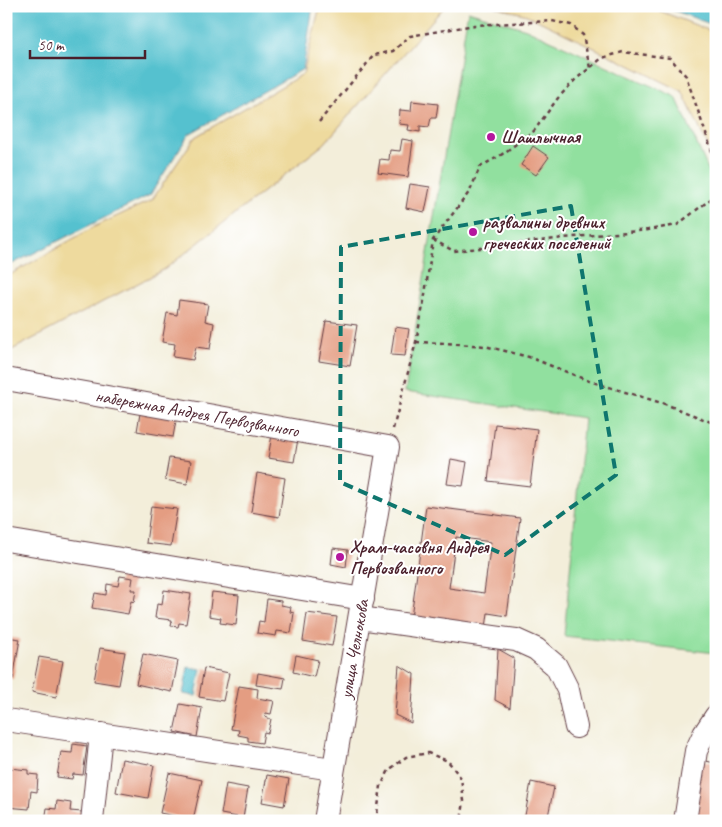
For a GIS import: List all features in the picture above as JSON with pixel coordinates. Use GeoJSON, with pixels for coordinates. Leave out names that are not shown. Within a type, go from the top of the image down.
{"type":"FeatureCollection","features":[{"type":"Feature","properties":{"kind":"street","name":"набережная Андрея Первозванного"},"geometry":{"type":"LineString","coordinates":[[6,379],[388,447]]}},
{"type":"Feature","properties":{"kind":"street","name":"улица Челнокова"},"geometry":{"type":"LineString","coordinates":[[325,821],[388,447]]}},
{"type":"Feature","properties":{"kind":"street"},"geometry":{"type":"LineString","coordinates":[[6,540],[361,608],[516,640],[536,649],[556,666],[568,690],[576,727]]}},
{"type":"Feature","properties":{"kind":"street"},"geometry":{"type":"LineString","coordinates":[[685,821],[696,751],[716,716]]}},
{"type":"Feature","properties":{"kind":"street"},"geometry":{"type":"LineString","coordinates":[[6,720],[334,770]]}},
{"type":"Feature","properties":{"kind":"street"},"geometry":{"type":"LineString","coordinates":[[92,821],[101,734]]}},
{"type":"Feature","properties":{"kind":"path"},"geometry":{"type":"LineString","coordinates":[[319,122],[374,56],[393,51],[410,36],[474,25],[552,21],[571,25],[583,36],[590,68]]}},
{"type":"Feature","properties":{"kind":"path"},"geometry":{"type":"LineString","coordinates":[[388,447],[416,342],[433,240],[470,191],[480,167],[501,155],[534,131],[558,98],[576,80],[602,58],[623,52],[670,58],[686,76],[716,164]]}},
{"type":"Feature","properties":{"kind":"path"},"geometry":{"type":"LineString","coordinates":[[433,240],[454,251],[677,226],[716,195]]}},
{"type":"Feature","properties":{"kind":"path"},"geometry":{"type":"LineString","coordinates":[[416,342],[485,346],[529,357],[589,381],[666,404],[716,424]]}},
{"type":"Feature","properties":{"kind":"path"},"geometry":{"type":"LineString","coordinates":[[376,821],[381,786],[389,770],[406,757],[428,753],[448,761],[461,778],[464,801],[462,821]]}},
{"type":"Feature","properties":{"kind":"highlighted area"},"geometry":{"type":"Polygon","coordinates":[[[571,206],[616,475],[505,555],[340,482],[341,247],[571,206]]]}},
{"type":"Feature","properties":{"kind":"green space"},"geometry":{"type":"Polygon","coordinates":[[[468,11],[526,29],[676,97],[716,187],[716,653],[564,636],[584,418],[405,392],[468,11]]]}},
{"type":"Feature","properties":{"kind":"sand"},"geometry":{"type":"Polygon","coordinates":[[[320,6],[445,6],[324,144],[165,269],[6,353],[6,277],[94,227],[152,200],[195,137],[303,74],[320,6]]]}},
{"type":"Feature","properties":{"kind":"sand"},"geometry":{"type":"Polygon","coordinates":[[[494,6],[647,6],[716,33],[716,163],[682,91],[527,15],[494,6]]]}},
{"type":"Feature","properties":{"kind":"water"},"geometry":{"type":"Polygon","coordinates":[[[6,6],[313,6],[303,69],[189,134],[150,195],[6,267],[6,6]]]}},
{"type":"Feature","properties":{"kind":"water"},"geometry":{"type":"Polygon","coordinates":[[[662,6],[716,6],[716,26],[662,6]]]}},
{"type":"Feature","properties":{"kind":"water"},"geometry":{"type":"Polygon","coordinates":[[[188,667],[201,669],[196,696],[183,694],[188,667]]]}},
{"type":"Feature","properties":{"kind":"building"},"geometry":{"type":"Polygon","coordinates":[[[412,101],[438,104],[436,118],[431,118],[429,127],[420,126],[420,132],[408,130],[409,125],[399,124],[400,110],[411,111],[412,101]]]}},
{"type":"Feature","properties":{"kind":"building"},"geometry":{"type":"Polygon","coordinates":[[[402,139],[413,141],[408,177],[378,173],[380,159],[389,160],[390,150],[400,151],[402,139]]]}},
{"type":"Feature","properties":{"kind":"building"},"geometry":{"type":"Polygon","coordinates":[[[533,146],[549,157],[536,175],[521,165],[533,146]]]}},
{"type":"Feature","properties":{"kind":"building"},"geometry":{"type":"Polygon","coordinates":[[[410,184],[430,187],[425,212],[406,208],[410,184]]]}},
{"type":"Feature","properties":{"kind":"building"},"geometry":{"type":"Polygon","coordinates":[[[179,300],[208,304],[205,321],[214,323],[210,349],[196,347],[193,360],[173,357],[175,344],[162,342],[167,313],[177,315],[179,300]]]}},
{"type":"Feature","properties":{"kind":"building"},"geometry":{"type":"Polygon","coordinates":[[[326,321],[357,325],[350,366],[319,361],[326,321]]]}},
{"type":"Feature","properties":{"kind":"building"},"geometry":{"type":"Polygon","coordinates":[[[395,327],[409,329],[405,356],[391,355],[395,327]]]}},
{"type":"Feature","properties":{"kind":"building"},"geometry":{"type":"Polygon","coordinates":[[[141,408],[177,415],[173,437],[137,431],[141,408]]]}},
{"type":"Feature","properties":{"kind":"building"},"geometry":{"type":"Polygon","coordinates":[[[495,424],[537,429],[530,486],[488,481],[495,424]]]}},
{"type":"Feature","properties":{"kind":"building"},"geometry":{"type":"Polygon","coordinates":[[[273,429],[299,433],[294,462],[268,458],[273,429]]]}},
{"type":"Feature","properties":{"kind":"building"},"geometry":{"type":"Polygon","coordinates":[[[169,458],[191,461],[187,484],[165,480],[169,458]]]}},
{"type":"Feature","properties":{"kind":"building"},"geometry":{"type":"Polygon","coordinates":[[[451,459],[467,462],[463,486],[447,484],[451,459]]]}},
{"type":"Feature","properties":{"kind":"building"},"geometry":{"type":"Polygon","coordinates":[[[257,473],[285,478],[279,517],[251,512],[257,473]]]}},
{"type":"Feature","properties":{"kind":"building"},"geometry":{"type":"Polygon","coordinates":[[[151,506],[177,509],[171,546],[146,543],[151,506]]]}},
{"type":"Feature","properties":{"kind":"building"},"geometry":{"type":"Polygon","coordinates":[[[426,506],[520,518],[507,616],[488,613],[486,628],[411,618],[426,506]],[[456,537],[449,588],[484,593],[491,542],[456,537]]]}},
{"type":"Feature","properties":{"kind":"building","name":"Храм-часовня Андрея Первозванного"},"geometry":{"type":"Polygon","coordinates":[[[333,548],[348,550],[346,567],[331,564],[333,548]]]}},
{"type":"Feature","properties":{"kind":"building"},"geometry":{"type":"Polygon","coordinates":[[[120,576],[133,578],[131,590],[136,590],[134,602],[131,601],[128,614],[92,608],[95,593],[106,595],[107,584],[118,586],[120,576]]]}},
{"type":"Feature","properties":{"kind":"building"},"geometry":{"type":"Polygon","coordinates":[[[164,590],[191,594],[186,624],[179,623],[178,627],[171,626],[172,620],[155,618],[157,604],[162,605],[164,590]]]}},
{"type":"Feature","properties":{"kind":"building"},"geometry":{"type":"Polygon","coordinates":[[[212,592],[239,595],[236,625],[220,623],[221,618],[209,616],[212,592]]]}},
{"type":"Feature","properties":{"kind":"building"},"geometry":{"type":"Polygon","coordinates":[[[267,599],[281,601],[281,605],[291,607],[290,612],[294,613],[291,633],[277,631],[276,636],[257,633],[259,621],[264,622],[267,599]]]}},
{"type":"Feature","properties":{"kind":"building"},"geometry":{"type":"Polygon","coordinates":[[[307,613],[337,617],[332,646],[303,641],[307,613]]]}},
{"type":"Feature","properties":{"kind":"building"},"geometry":{"type":"Polygon","coordinates":[[[6,637],[20,639],[13,679],[6,678],[6,637]]]}},
{"type":"Feature","properties":{"kind":"building"},"geometry":{"type":"Polygon","coordinates":[[[100,648],[125,652],[119,685],[94,681],[100,648]]]}},
{"type":"Feature","properties":{"kind":"building"},"geometry":{"type":"Polygon","coordinates":[[[498,649],[514,658],[510,708],[495,700],[498,649]]]}},
{"type":"Feature","properties":{"kind":"building"},"geometry":{"type":"Polygon","coordinates":[[[143,654],[178,661],[172,692],[136,684],[143,654]]]}},
{"type":"Feature","properties":{"kind":"building"},"geometry":{"type":"Polygon","coordinates":[[[296,655],[318,660],[314,677],[293,672],[296,655]]]}},
{"type":"Feature","properties":{"kind":"building"},"geometry":{"type":"Polygon","coordinates":[[[39,657],[63,661],[56,697],[32,692],[39,657]]]}},
{"type":"Feature","properties":{"kind":"building"},"geometry":{"type":"Polygon","coordinates":[[[399,665],[414,674],[411,723],[395,715],[399,665]]]}},
{"type":"Feature","properties":{"kind":"building"},"geometry":{"type":"Polygon","coordinates":[[[204,668],[229,673],[223,701],[199,697],[204,668]]]}},
{"type":"Feature","properties":{"kind":"building"},"geometry":{"type":"Polygon","coordinates":[[[258,673],[285,678],[283,689],[256,685],[258,673]]]}},
{"type":"Feature","properties":{"kind":"building"},"geometry":{"type":"Polygon","coordinates":[[[239,686],[258,689],[257,698],[274,701],[271,714],[266,713],[265,717],[271,719],[268,733],[264,732],[262,743],[248,741],[248,737],[238,735],[239,730],[231,729],[239,686]]]}},
{"type":"Feature","properties":{"kind":"building"},"geometry":{"type":"Polygon","coordinates":[[[180,704],[202,708],[197,737],[174,732],[180,704]]]}},
{"type":"Feature","properties":{"kind":"building"},"geometry":{"type":"Polygon","coordinates":[[[73,744],[87,746],[83,775],[73,774],[72,779],[57,777],[61,752],[72,753],[73,744]]]}},
{"type":"Feature","properties":{"kind":"building"},"geometry":{"type":"Polygon","coordinates":[[[122,759],[154,765],[148,798],[116,792],[122,759]]]}},
{"type":"Feature","properties":{"kind":"building"},"geometry":{"type":"Polygon","coordinates":[[[700,760],[716,763],[716,821],[691,821],[700,760]]]}},
{"type":"Feature","properties":{"kind":"building"},"geometry":{"type":"Polygon","coordinates":[[[9,768],[28,770],[28,774],[38,775],[37,792],[31,791],[29,809],[6,807],[6,773],[8,773],[9,768]]]}},
{"type":"Feature","properties":{"kind":"building"},"geometry":{"type":"Polygon","coordinates":[[[169,773],[202,780],[193,820],[160,813],[169,773]]]}},
{"type":"Feature","properties":{"kind":"building"},"geometry":{"type":"Polygon","coordinates":[[[267,775],[289,779],[284,806],[262,802],[267,775]]]}},
{"type":"Feature","properties":{"kind":"building"},"geometry":{"type":"Polygon","coordinates":[[[531,782],[554,787],[547,821],[524,821],[531,782]]]}},
{"type":"Feature","properties":{"kind":"building"},"geometry":{"type":"Polygon","coordinates":[[[226,784],[248,788],[243,818],[221,814],[226,784]]]}},
{"type":"Feature","properties":{"kind":"building"},"geometry":{"type":"Polygon","coordinates":[[[57,801],[71,803],[70,811],[82,812],[81,821],[45,821],[47,808],[56,809],[57,801]]]}},
{"type":"Feature","properties":{"kind":"place","name":"Шашлычная"},"geometry":{"type":"Point","coordinates":[491,137]}},
{"type":"Feature","properties":{"kind":"place","name":"развалины древних греческих поселений"},"geometry":{"type":"Point","coordinates":[473,232]}},
{"type":"Feature","properties":{"kind":"place","name":"Храм-часовня Андрея Первозванного"},"geometry":{"type":"Point","coordinates":[340,557]}}]}
